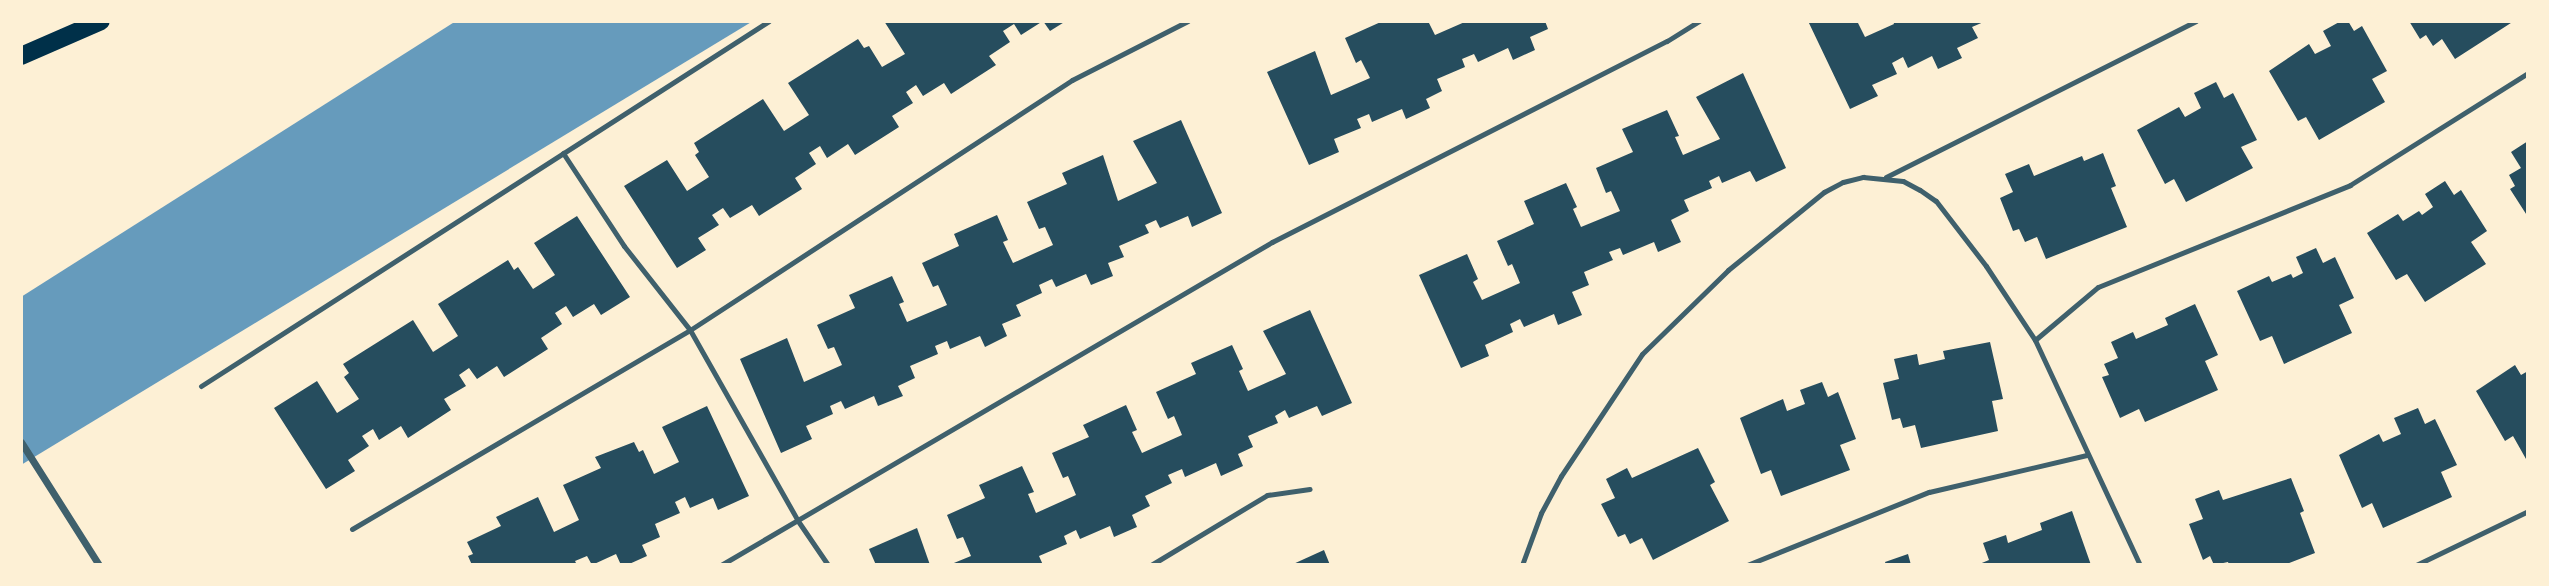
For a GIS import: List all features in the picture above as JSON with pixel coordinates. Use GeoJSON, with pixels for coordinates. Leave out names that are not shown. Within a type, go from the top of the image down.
{"type":"FeatureCollection","features":[{"type":"Feature","properties":{"kind":"main road"},"geometry":{"type":"LineString","coordinates":[[69,21],[93,25]]}},
{"type":"Feature","properties":{"kind":"main road"},"geometry":{"type":"LineString","coordinates":[[21,56],[93,25]]}},
{"type":"Feature","properties":{"kind":"street"},"geometry":{"type":"LineString","coordinates":[[21,442],[99,565]]}},
{"type":"Feature","properties":{"kind":"lane"},"geometry":{"type":"LineString","coordinates":[[201,386],[769,21]]}},
{"type":"Feature","properties":{"kind":"lane"},"geometry":{"type":"LineString","coordinates":[[352,529],[690,330],[1072,80],[1188,21]]}},
{"type":"Feature","properties":{"kind":"lane"},"geometry":{"type":"LineString","coordinates":[[721,565],[1272,242],[1667,41],[1699,21]]}},
{"type":"Feature","properties":{"kind":"lane"},"geometry":{"type":"LineString","coordinates":[[1884,177],[2196,21]]}},
{"type":"Feature","properties":{"kind":"lane"},"geometry":{"type":"LineString","coordinates":[[2035,340],[2098,287],[2350,185],[2528,73]]}},
{"type":"Feature","properties":{"kind":"lane"},"geometry":{"type":"LineString","coordinates":[[563,153],[624,246],[690,330],[798,521],[828,565]]}},
{"type":"Feature","properties":{"kind":"lane"},"geometry":{"type":"LineString","coordinates":[[1522,565],[1541,513],[1561,476],[1642,354],[1728,270],[1824,192],[1863,177],[1903,181],[1936,201],[1986,266],[2035,340],[2140,565]]}},
{"type":"Feature","properties":{"kind":"lane"},"geometry":{"type":"LineString","coordinates":[[1747,565],[1929,492],[2087,455]]}},
{"type":"Feature","properties":{"kind":"lane"},"geometry":{"type":"LineString","coordinates":[[1151,565],[1267,495],[1310,489]]}},
{"type":"Feature","properties":{"kind":"lane"},"geometry":{"type":"LineString","coordinates":[[2416,565],[2528,511]]}},
{"type":"Feature","properties":{"kind":"water"},"geometry":{"type":"Polygon","coordinates":[[[456,21],[753,21],[21,465],[21,297],[456,21]]]}},
{"type":"Feature","properties":{"kind":"building"},"geometry":{"type":"Polygon","coordinates":[[[884,21],[1043,21],[1021,35],[1014,24],[1003,31],[1010,42],[989,56],[996,65],[951,94],[944,83],[923,96],[916,85],[906,92],[913,103],[892,116],[899,127],[855,155],[848,144],[827,158],[820,146],[809,153],[816,164],[795,178],[802,189],[759,216],[752,205],[730,218],[723,208],[712,215],[719,225],[698,238],[706,250],[677,268],[624,186],[667,160],[687,191],[709,177],[695,155],[699,152],[694,143],[763,99],[784,131],[809,115],[788,83],[858,39],[864,48],[869,46],[882,67],[905,54],[884,21]]]}},
{"type":"Feature","properties":{"kind":"building"},"geometry":{"type":"Polygon","coordinates":[[[1043,21],[1066,21],[1050,31],[1043,21]]]}},
{"type":"Feature","properties":{"kind":"building"},"geometry":{"type":"Polygon","coordinates":[[[1383,21],[1428,21],[1435,35],[1467,21],[1545,21],[1548,29],[1530,37],[1535,50],[1513,60],[1508,48],[1478,62],[1474,54],[1462,59],[1465,67],[1437,79],[1442,91],[1426,99],[1430,108],[1406,119],[1402,109],[1372,122],[1369,114],[1357,119],[1361,128],[1334,139],[1339,152],[1309,165],[1267,72],[1315,51],[1331,95],[1370,78],[1361,60],[1356,63],[1345,38],[1383,21]]]}},
{"type":"Feature","properties":{"kind":"building"},"geometry":{"type":"Polygon","coordinates":[[[1808,21],[1857,21],[1865,37],[1894,24],[1893,21],[1986,21],[1972,27],[1978,38],[1957,48],[1962,58],[1938,69],[1932,56],[1908,68],[1903,57],[1892,63],[1897,74],[1872,85],[1878,96],[1850,109],[1808,21]]]}},
{"type":"Feature","properties":{"kind":"building"},"geometry":{"type":"Polygon","coordinates":[[[2341,21],[2348,21],[2354,31],[2362,26],[2387,71],[2372,79],[2385,102],[2319,140],[2306,117],[2298,121],[2269,71],[2309,44],[2315,54],[2331,46],[2323,31],[2341,21]]]}},
{"type":"Feature","properties":{"kind":"building"},"geometry":{"type":"Polygon","coordinates":[[[2409,21],[2514,21],[2455,59],[2442,39],[2433,46],[2426,35],[2420,39],[2409,21]]]}},
{"type":"Feature","properties":{"kind":"building"},"geometry":{"type":"Polygon","coordinates":[[[1743,73],[1786,168],[1756,182],[1750,171],[1722,183],[1719,176],[1709,181],[1712,188],[1684,200],[1689,211],[1671,220],[1681,242],[1658,252],[1654,242],[1623,255],[1620,248],[1609,252],[1613,260],[1584,272],[1589,285],[1572,292],[1582,315],[1558,325],[1554,314],[1524,327],[1520,319],[1510,324],[1513,332],[1485,345],[1489,356],[1461,368],[1419,275],[1467,254],[1478,279],[1473,282],[1482,300],[1520,283],[1512,264],[1508,266],[1497,241],[1534,224],[1524,201],[1566,183],[1577,207],[1573,209],[1581,227],[1620,211],[1611,191],[1606,193],[1596,168],[1633,152],[1622,129],[1667,110],[1679,136],[1675,137],[1683,155],[1720,139],[1696,97],[1743,73]]]}},
{"type":"Feature","properties":{"kind":"building"},"geometry":{"type":"Polygon","coordinates":[[[2216,82],[2224,98],[2233,93],[2257,140],[2241,147],[2253,168],[2186,202],[2174,179],[2165,184],[2137,130],[2179,107],[2185,117],[2201,108],[2194,93],[2216,82]]]}},
{"type":"Feature","properties":{"kind":"building"},"geometry":{"type":"Polygon","coordinates":[[[1181,120],[1222,213],[1192,227],[1188,216],[1160,228],[1156,220],[1145,225],[1149,233],[1119,246],[1124,257],[1108,263],[1113,276],[1091,285],[1086,274],[1056,287],[1052,279],[1039,285],[1042,293],[1016,305],[1021,316],[1002,324],[1007,336],[985,347],[980,336],[950,349],[947,341],[935,346],[938,354],[910,366],[915,378],[898,386],[903,396],[878,406],[874,396],[845,409],[841,401],[830,406],[833,414],[806,426],[812,439],[781,453],[740,359],[787,338],[804,382],[842,365],[834,347],[828,349],[817,325],[855,308],[849,295],[892,276],[904,302],[899,304],[907,322],[947,305],[938,285],[933,287],[922,263],[959,246],[954,234],[997,215],[1008,240],[1003,242],[1013,263],[1053,245],[1045,227],[1039,229],[1027,202],[1067,184],[1062,173],[1103,155],[1118,201],[1157,183],[1133,141],[1181,120]]]}},
{"type":"Feature","properties":{"kind":"building"},"geometry":{"type":"Polygon","coordinates":[[[2528,141],[2528,217],[2510,189],[2515,186],[2509,175],[2521,168],[2511,152],[2528,141]]]}},
{"type":"Feature","properties":{"kind":"building"},"geometry":{"type":"Polygon","coordinates":[[[2103,153],[2116,186],[2111,188],[2127,227],[2046,259],[2037,237],[2025,242],[2019,229],[2013,231],[2000,198],[2013,192],[2005,174],[2029,164],[2034,176],[2082,156],[2084,161],[2103,153]]]}},
{"type":"Feature","properties":{"kind":"building"},"geometry":{"type":"Polygon","coordinates":[[[2445,181],[2454,195],[2461,190],[2487,231],[2471,242],[2486,264],[2425,302],[2407,274],[2396,280],[2367,233],[2398,214],[2403,221],[2419,211],[2422,215],[2433,207],[2425,194],[2445,181]]]}},
{"type":"Feature","properties":{"kind":"building"},"geometry":{"type":"Polygon","coordinates":[[[577,216],[630,297],[601,315],[594,304],[573,317],[566,306],[555,313],[562,324],[541,338],[548,349],[504,377],[497,366],[477,379],[469,368],[459,375],[466,386],[444,399],[451,410],[408,438],[401,426],[379,440],[373,429],[362,436],[369,446],[348,460],[355,471],[326,489],[274,408],[317,381],[337,413],[359,399],[344,377],[349,373],[343,364],[413,320],[433,352],[458,336],[438,304],[508,260],[514,270],[518,267],[533,289],[555,275],[534,243],[577,216]]]}},
{"type":"Feature","properties":{"kind":"building"},"geometry":{"type":"Polygon","coordinates":[[[2316,248],[2323,263],[2335,257],[2354,298],[2339,305],[2352,333],[2284,364],[2272,336],[2260,341],[2237,291],[2269,276],[2272,282],[2291,274],[2293,278],[2303,273],[2296,257],[2316,248]]]}},
{"type":"Feature","properties":{"kind":"building"},"geometry":{"type":"Polygon","coordinates":[[[2195,304],[2218,355],[2205,361],[2218,390],[2145,422],[2139,409],[2120,418],[2102,377],[2109,375],[2104,364],[2118,358],[2111,342],[2133,332],[2136,339],[2168,325],[2165,318],[2195,304]]]}},
{"type":"Feature","properties":{"kind":"building"},"geometry":{"type":"Polygon","coordinates":[[[1310,310],[1352,403],[1322,416],[1317,406],[1289,418],[1285,410],[1275,416],[1278,423],[1248,436],[1253,447],[1238,454],[1243,466],[1221,476],[1216,463],[1185,477],[1182,469],[1168,475],[1172,483],[1145,496],[1150,506],[1132,515],[1137,527],[1114,537],[1110,526],[1080,539],[1076,530],[1064,536],[1067,544],[1039,556],[1043,565],[949,565],[971,556],[963,537],[957,539],[947,515],[985,498],[979,485],[1022,466],[1034,492],[1028,494],[1036,513],[1076,495],[1068,476],[1063,478],[1052,453],[1089,437],[1083,425],[1126,405],[1137,430],[1132,432],[1142,453],[1182,435],[1174,416],[1168,419],[1156,392],[1196,374],[1191,363],[1232,345],[1243,369],[1239,371],[1248,391],[1286,374],[1263,331],[1310,310]]]}},
{"type":"Feature","properties":{"kind":"building"},"geometry":{"type":"Polygon","coordinates":[[[1990,342],[2003,399],[1992,401],[1998,431],[1921,448],[1915,425],[1903,428],[1900,418],[1892,420],[1883,383],[1899,379],[1894,359],[1917,354],[1919,365],[1945,359],[1943,351],[1990,342]]]}},
{"type":"Feature","properties":{"kind":"building"},"geometry":{"type":"Polygon","coordinates":[[[2515,365],[2521,375],[2528,371],[2526,459],[2513,436],[2505,441],[2476,391],[2515,365]]]}},
{"type":"Feature","properties":{"kind":"building"},"geometry":{"type":"Polygon","coordinates":[[[1822,382],[1828,397],[1838,392],[1856,439],[1840,445],[1850,470],[1781,496],[1771,470],[1761,474],[1740,418],[1783,399],[1787,411],[1805,404],[1800,390],[1822,382]]]}},
{"type":"Feature","properties":{"kind":"building"},"geometry":{"type":"Polygon","coordinates":[[[707,406],[749,496],[718,510],[713,498],[690,508],[685,497],[675,502],[680,513],[655,524],[660,537],[642,545],[647,556],[627,565],[621,565],[616,554],[592,565],[587,556],[575,561],[577,565],[472,565],[468,556],[473,554],[467,542],[501,526],[496,517],[538,497],[554,532],[579,520],[563,485],[601,468],[595,457],[634,442],[639,452],[643,450],[654,474],[679,462],[662,427],[707,406]]]}},
{"type":"Feature","properties":{"kind":"building"},"geometry":{"type":"Polygon","coordinates":[[[2418,408],[2425,424],[2435,419],[2457,465],[2441,472],[2452,497],[2383,528],[2372,503],[2362,508],[2339,455],[2379,434],[2383,442],[2401,434],[2394,418],[2418,408]]]}},
{"type":"Feature","properties":{"kind":"building"},"geometry":{"type":"Polygon","coordinates":[[[1698,448],[1715,482],[1710,485],[1729,521],[1653,560],[1642,538],[1630,544],[1625,534],[1618,537],[1601,504],[1615,498],[1606,479],[1627,468],[1632,478],[1698,448]]]}},
{"type":"Feature","properties":{"kind":"building"},"geometry":{"type":"Polygon","coordinates":[[[2291,478],[2304,511],[2300,513],[2315,553],[2284,565],[2229,565],[2228,562],[2214,565],[2210,556],[2203,560],[2189,524],[2203,519],[2195,499],[2219,490],[2223,500],[2291,478]]]}},
{"type":"Feature","properties":{"kind":"building"},"geometry":{"type":"Polygon","coordinates":[[[2072,511],[2091,565],[1977,565],[1989,560],[1983,543],[2006,535],[2008,543],[2042,530],[2040,523],[2072,511]]]}},
{"type":"Feature","properties":{"kind":"building"},"geometry":{"type":"Polygon","coordinates":[[[917,528],[930,565],[876,565],[869,549],[917,528]]]}},
{"type":"Feature","properties":{"kind":"building"},"geometry":{"type":"Polygon","coordinates":[[[1324,550],[1330,565],[1291,565],[1324,550]]]}},
{"type":"Feature","properties":{"kind":"building"},"geometry":{"type":"Polygon","coordinates":[[[1908,554],[1911,565],[1886,565],[1885,562],[1908,554]]]}}]}
